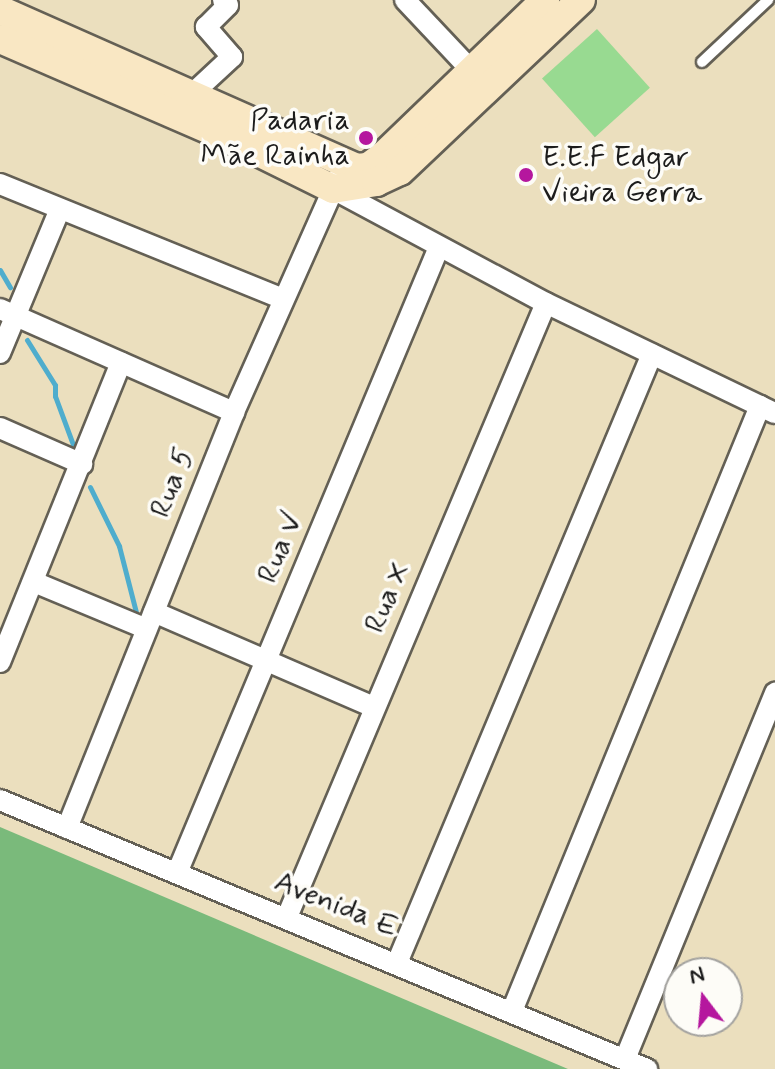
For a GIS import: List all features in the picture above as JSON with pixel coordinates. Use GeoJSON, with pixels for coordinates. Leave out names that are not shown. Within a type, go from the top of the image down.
{"type":"FeatureCollection","features":[{"type":"Feature","properties":{"kind":"street"},"geometry":{"type":"LineString","coordinates":[[191,95],[232,57],[206,27],[228,5],[223,0]]}},
{"type":"Feature","properties":{"kind":"street"},"geometry":{"type":"LineString","coordinates":[[405,0],[471,70]]}},
{"type":"Feature","properties":{"kind":"street"},"geometry":{"type":"LineString","coordinates":[[339,176],[377,161],[545,0]]}},
{"type":"Feature","properties":{"kind":"street"},"geometry":{"type":"LineString","coordinates":[[0,39],[238,142],[339,176],[383,180],[400,171],[581,0]]}},
{"type":"Feature","properties":{"kind":"street"},"geometry":{"type":"LineString","coordinates":[[0,10],[191,95],[339,176],[439,247],[546,303],[768,409],[512,1011]]}},
{"type":"Feature","properties":{"kind":"street","name":"Rua 5"},"geometry":{"type":"LineString","coordinates":[[67,828],[234,412],[339,176]]}},
{"type":"Feature","properties":{"kind":"street"},"geometry":{"type":"LineString","coordinates":[[0,184],[283,299]]}},
{"type":"Feature","properties":{"kind":"street"},"geometry":{"type":"LineString","coordinates":[[0,353],[8,312],[60,209]]}},
{"type":"Feature","properties":{"kind":"street","name":"Rua V"},"geometry":{"type":"LineString","coordinates":[[177,873],[439,247]]}},
{"type":"Feature","properties":{"kind":"street","name":"Rua X"},"geometry":{"type":"LineString","coordinates":[[287,917],[546,303]]}},
{"type":"Feature","properties":{"kind":"street"},"geometry":{"type":"LineString","coordinates":[[8,312],[234,412]]}},
{"type":"Feature","properties":{"kind":"street"},"geometry":{"type":"LineString","coordinates":[[397,963],[652,354]]}},
{"type":"Feature","properties":{"kind":"street"},"geometry":{"type":"LineString","coordinates":[[0,662],[121,362]]}},
{"type":"Feature","properties":{"kind":"street"},"geometry":{"type":"LineString","coordinates":[[0,428],[82,464]]}},
{"type":"Feature","properties":{"kind":"street"},"geometry":{"type":"LineString","coordinates":[[34,582],[267,661],[374,707]]}},
{"type":"Feature","properties":{"kind":"street"},"geometry":{"type":"LineString","coordinates":[[625,1059],[775,693]]}},
{"type":"Feature","properties":{"kind":"street","name":"Avenida E"},"geometry":{"type":"LineString","coordinates":[[0,800],[647,1069]]}},
{"type":"Feature","properties":{"kind":"lane"},"geometry":{"type":"LineString","coordinates":[[702,62],[768,0]]}},
{"type":"Feature","properties":{"kind":"green space"},"geometry":{"type":"Polygon","coordinates":[[[597,29],[650,88],[595,137],[542,79],[597,29]]]}},
{"type":"Feature","properties":{"kind":"green space"},"geometry":{"type":"Polygon","coordinates":[[[0,827],[568,1069],[0,1069],[0,827]]]}},
{"type":"Feature","properties":{"kind":"waterway"},"geometry":{"type":"LineString","coordinates":[[0,270],[10,287]]}},
{"type":"Feature","properties":{"kind":"waterway"},"geometry":{"type":"LineString","coordinates":[[27,340],[55,385],[55,396],[75,450]]}},
{"type":"Feature","properties":{"kind":"waterway"},"geometry":{"type":"LineString","coordinates":[[90,487],[119,546],[136,612]]}},
{"type":"Feature","properties":{"kind":"place","name":"Padaria Mãe Rainha"},"geometry":{"type":"Point","coordinates":[366,138]}},
{"type":"Feature","properties":{"kind":"place","name":"E.E.F Edgar Vieira Gerra"},"geometry":{"type":"Point","coordinates":[526,175]}}]}
